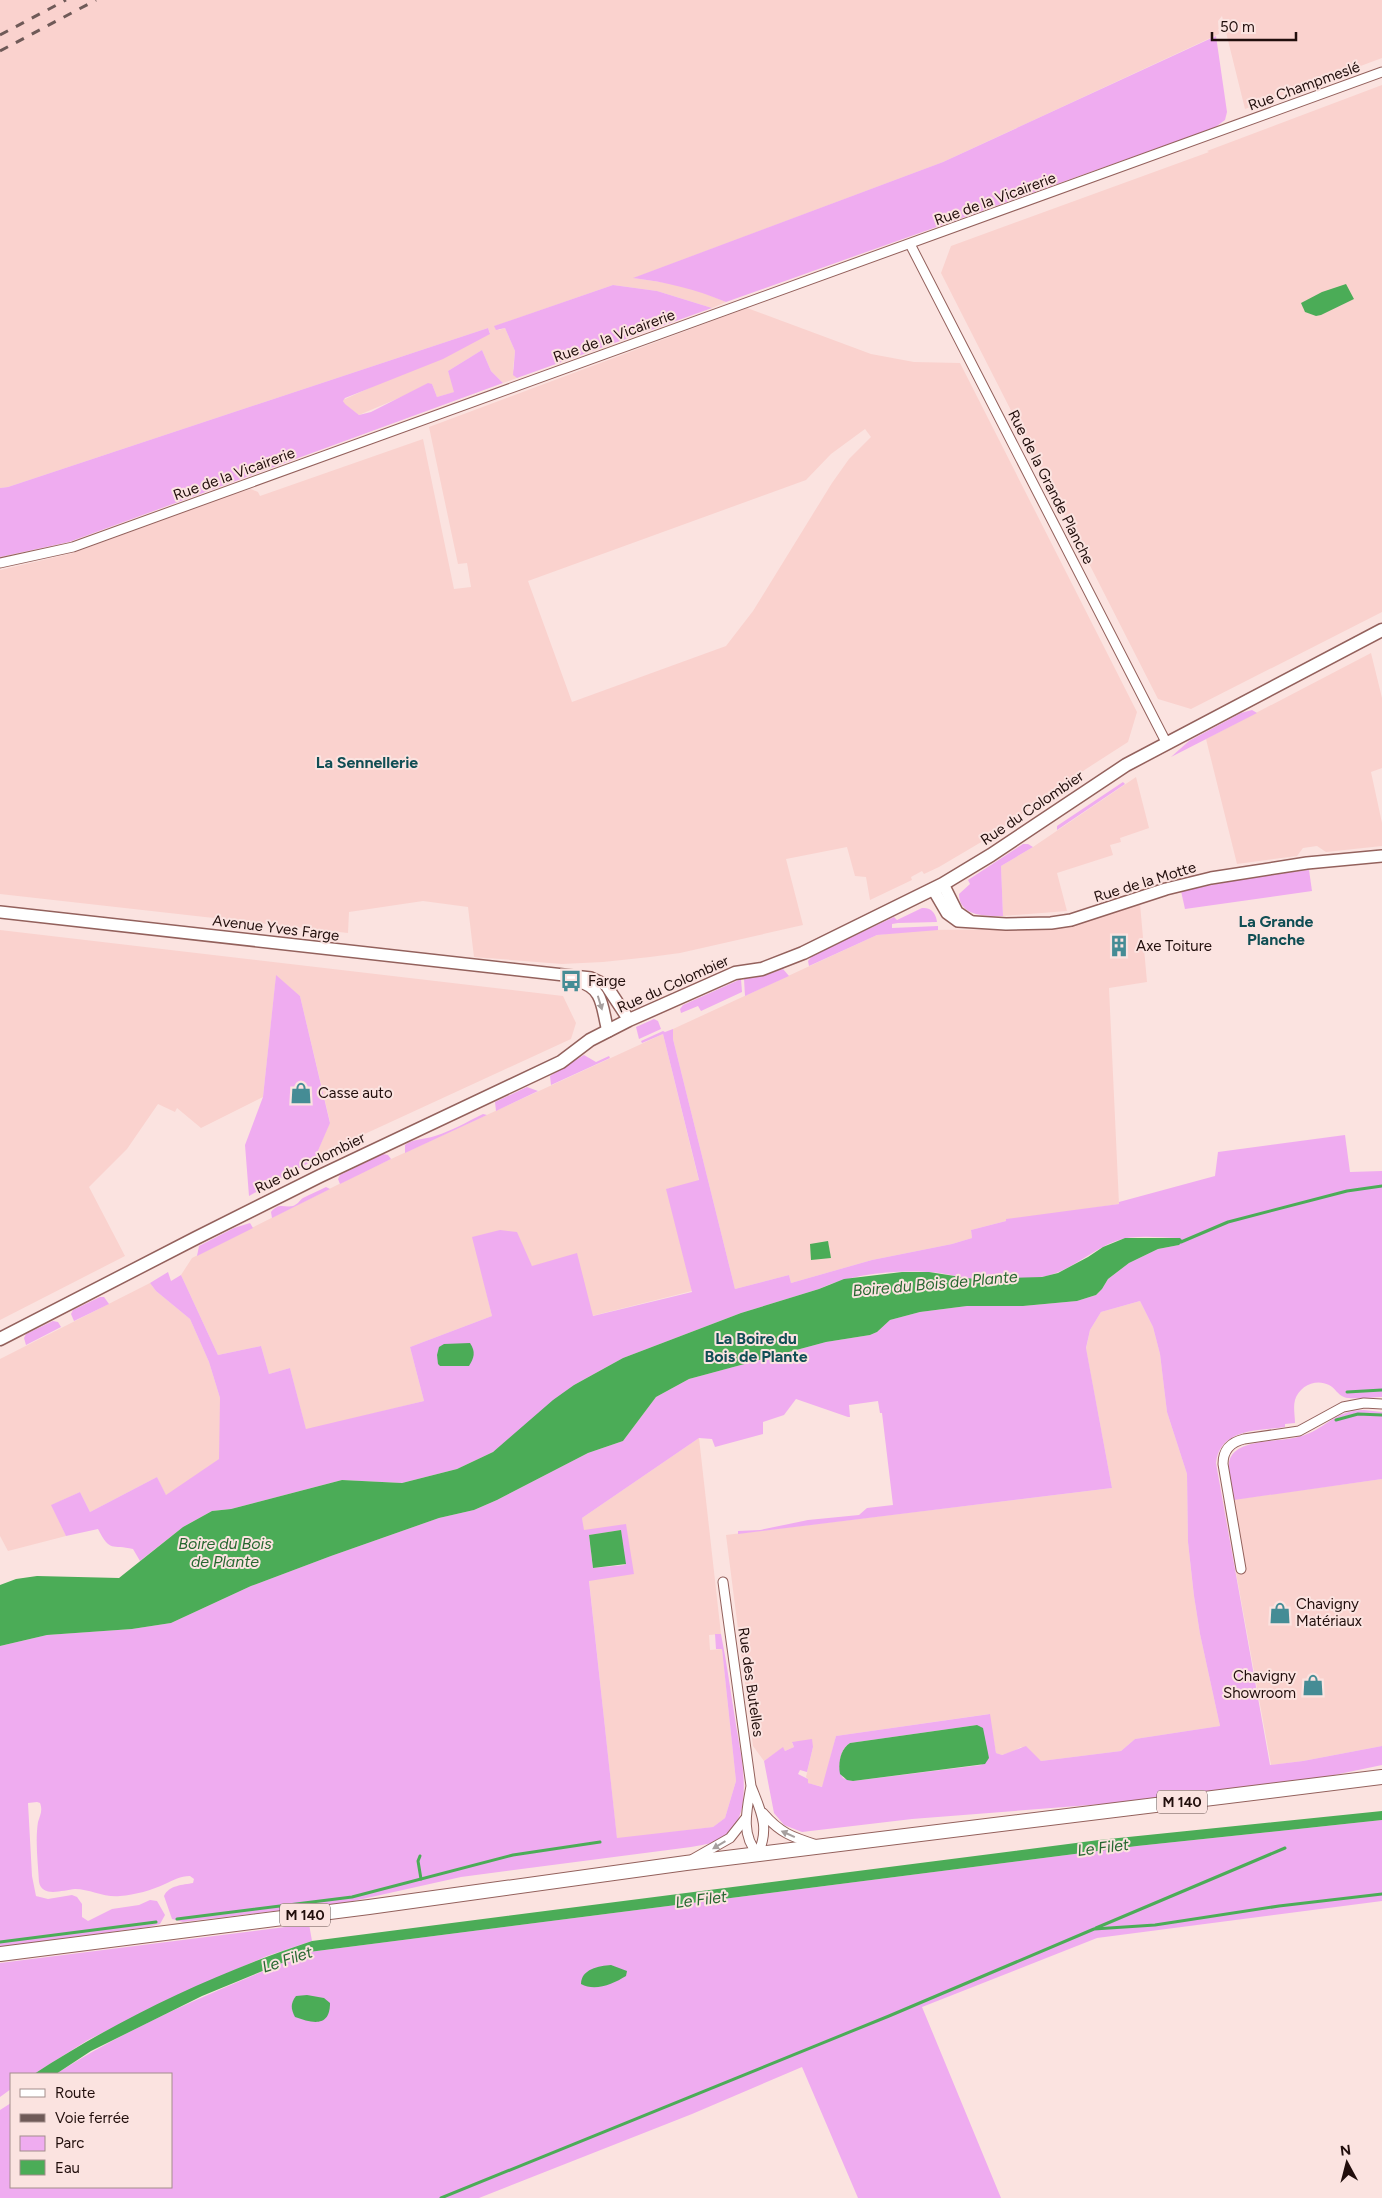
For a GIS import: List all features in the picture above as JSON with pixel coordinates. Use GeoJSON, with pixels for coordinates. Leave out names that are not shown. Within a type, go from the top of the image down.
{"type":"FeatureCollection","features":[{"type":"Feature","properties":{"kind":"main road","name":"Rue du Colombier"},"geometry":{"type":"LineString","coordinates":[[0,1339],[302,1185],[560,1062],[590,1040],[629,1020],[735,973],[762,969],[803,952],[938,886],[991,855],[1114,772],[1166,742],[1380,631]]}},
{"type":"Feature","properties":{"kind":"main road","name":"M 140"},"geometry":{"type":"LineString","coordinates":[[0,1954],[686,1863],[1382,1777]]}},
{"type":"Feature","properties":{"kind":"street","name":"Rue Champmeslé"},"geometry":{"type":"LineString","coordinates":[[1235,126],[1382,72]]}},
{"type":"Feature","properties":{"kind":"street","name":"Rue de la Vicairerie"},"geometry":{"type":"LineString","coordinates":[[0,564],[73,547],[1235,126]]}},
{"type":"Feature","properties":{"kind":"street","name":"Rue de la Grande Planche"},"geometry":{"type":"LineString","coordinates":[[910,244],[1166,742]]}},
{"type":"Feature","properties":{"kind":"street","name":"Rue de la Motte"},"geometry":{"type":"LineString","coordinates":[[938,886],[952,918],[958,921],[1006,924],[1063,922],[1166,889],[1211,878],[1307,862],[1382,856]]}},
{"type":"Feature","properties":{"kind":"street","name":"Avenue Yves Farge"},"geometry":{"type":"LineString","coordinates":[[0,912],[600,980],[606,985],[629,1020]]}},
{"type":"Feature","properties":{"kind":"street","name":"Avenue Yves Farge"},"geometry":{"type":"LineString","coordinates":[[548,975],[591,985],[600,999],[608,1031]]}},
{"type":"Feature","properties":{"kind":"street"},"geometry":{"type":"LineString","coordinates":[[1241,1569],[1223,1464],[1227,1449],[1237,1441],[1244,1439],[1305,1428],[1343,1407],[1364,1403],[1382,1404]]}},
{"type":"Feature","properties":{"kind":"street","name":"Rue des Butelles"},"geometry":{"type":"LineString","coordinates":[[723,1582],[752,1786],[761,1811],[765,1830],[764,1841],[758,1854],[751,1846],[745,1818],[752,1786]]}},
{"type":"Feature","properties":{"kind":"street","name":"Rue des Butelles"},"geometry":{"type":"LineString","coordinates":[[761,1811],[776,1828],[787,1835],[821,1846]]}},
{"type":"Feature","properties":{"kind":"street","name":"Rue des Butelles"},"geometry":{"type":"LineString","coordinates":[[686,1863],[730,1838],[745,1818]]}},
{"type":"Feature","properties":{"kind":"shaded area"},"geometry":{"type":"Polygon","coordinates":[[[0,0],[1382,0],[1382,58],[1245,109],[1222,16],[1218,21],[1219,34],[943,162],[634,278],[680,285],[726,302],[712,308],[657,291],[613,285],[495,326],[499,330],[505,328],[515,351],[513,369],[517,378],[503,383],[491,371],[482,350],[448,371],[455,392],[437,397],[432,384],[359,415],[344,404],[343,400],[490,333],[488,328],[8,487],[0,488],[0,0]]]}},
{"type":"Feature","properties":{"kind":"shaded area"},"geometry":{"type":"Polygon","coordinates":[[[1382,85],[1382,612],[1191,709],[1158,699],[941,273],[951,246],[1209,152],[1207,151],[1382,85]]]}},
{"type":"Feature","properties":{"kind":"shaded area"},"geometry":{"type":"Polygon","coordinates":[[[747,308],[871,354],[914,362],[960,363],[1137,712],[1128,742],[983,841],[939,867],[924,874],[922,871],[911,877],[912,880],[870,900],[866,877],[855,876],[847,847],[786,859],[803,925],[680,953],[603,962],[562,964],[474,957],[468,907],[423,901],[349,912],[348,933],[0,894],[0,570],[73,553],[236,493],[251,489],[258,492],[260,496],[423,439],[454,589],[471,587],[467,563],[458,564],[429,427],[747,308]],[[865,429],[831,454],[806,480],[528,581],[572,702],[726,646],[753,611],[832,483],[849,459],[871,437],[865,429]]]}},
{"type":"Feature","properties":{"kind":"shaded area"},"geometry":{"type":"Polygon","coordinates":[[[1371,653],[1382,698],[1382,768],[1371,772],[1382,823],[1382,846],[1326,852],[1317,846],[1303,848],[1297,856],[1237,864],[1206,739],[1371,653]]]}},
{"type":"Feature","properties":{"kind":"shaded area"},"geometry":{"type":"Polygon","coordinates":[[[1136,777],[1149,828],[1120,838],[1121,842],[1110,845],[1113,855],[1057,873],[1067,911],[1003,916],[1001,866],[1033,847],[1136,777]]]}},
{"type":"Feature","properties":{"kind":"shaded area"},"geometry":{"type":"Polygon","coordinates":[[[1140,904],[1147,982],[1109,988],[1119,1204],[1006,1221],[971,1230],[972,1238],[952,1244],[872,1260],[791,1283],[789,1275],[735,1289],[673,1039],[673,1029],[877,935],[923,930],[1046,929],[1071,926],[1140,904]]]}},
{"type":"Feature","properties":{"kind":"shaded area"},"geometry":{"type":"Polygon","coordinates":[[[0,930],[563,996],[576,1023],[571,1039],[356,1138],[314,1160],[330,1122],[300,996],[276,976],[263,1097],[201,1128],[177,1108],[175,1112],[158,1104],[127,1149],[89,1187],[125,1256],[0,1320],[0,930]]]}},
{"type":"Feature","properties":{"kind":"shaded area"},"geometry":{"type":"Polygon","coordinates":[[[663,1034],[699,1181],[667,1189],[692,1291],[592,1316],[532,1266],[473,1237],[492,1316],[410,1347],[424,1401],[306,1430],[290,1368],[269,1374],[261,1346],[218,1355],[181,1275],[192,1258],[365,1171],[663,1034]]]}},
{"type":"Feature","properties":{"kind":"shaded area"},"geometry":{"type":"Polygon","coordinates":[[[150,1283],[156,1291],[190,1319],[209,1362],[220,1398],[220,1459],[166,1496],[157,1477],[90,1512],[80,1492],[52,1505],[66,1536],[8,1551],[0,1536],[0,1359],[150,1283]]]}},
{"type":"Feature","properties":{"kind":"shaded area"},"geometry":{"type":"Polygon","coordinates":[[[1140,1301],[1153,1327],[1160,1354],[1167,1412],[1187,1474],[1188,1542],[1194,1596],[1200,1634],[1220,1726],[1135,1739],[1121,1751],[1041,1761],[1021,1747],[1001,1755],[996,1753],[989,1714],[836,1736],[823,1787],[807,1783],[808,1779],[806,1777],[813,1747],[792,1743],[794,1747],[785,1751],[783,1748],[764,1761],[753,1746],[726,1535],[1112,1488],[1086,1349],[1090,1330],[1101,1312],[1140,1301]]]}},
{"type":"Feature","properties":{"kind":"shaded area"},"geometry":{"type":"Polygon","coordinates":[[[699,1438],[721,1634],[709,1635],[710,1650],[722,1649],[736,1781],[725,1818],[713,1827],[617,1839],[589,1580],[634,1573],[583,1530],[582,1518],[699,1438]]]}},
{"type":"Feature","properties":{"kind":"shaded area"},"geometry":{"type":"Polygon","coordinates":[[[1382,1479],[1382,1746],[1271,1765],[1223,1501],[1382,1479]]]}},
{"type":"Feature","properties":{"kind":"green space"},"geometry":{"type":"Polygon","coordinates":[[[1216,36],[1227,112],[1225,120],[1214,128],[726,302],[680,287],[633,278],[943,162],[1216,36]]]}},
{"type":"Feature","properties":{"kind":"green space"},"geometry":{"type":"Polygon","coordinates":[[[613,285],[657,291],[712,308],[517,378],[513,375],[515,351],[505,328],[496,330],[494,326],[613,285]]]}},
{"type":"Feature","properties":{"kind":"green space"},"geometry":{"type":"Polygon","coordinates":[[[488,328],[490,334],[443,359],[345,398],[343,401],[359,415],[371,412],[428,383],[432,384],[437,397],[454,392],[448,371],[482,350],[491,371],[503,383],[69,542],[0,557],[0,488],[8,487],[488,328]]]}},
{"type":"Feature","properties":{"kind":"green space"},"geometry":{"type":"Polygon","coordinates":[[[1252,710],[1257,713],[1171,757],[1189,741],[1241,713],[1252,710]]]}},
{"type":"Feature","properties":{"kind":"green space"},"geometry":{"type":"Polygon","coordinates":[[[1123,782],[1125,784],[1057,830],[1057,826],[1123,782]]]}},
{"type":"Feature","properties":{"kind":"green space"},"geometry":{"type":"Polygon","coordinates":[[[1023,844],[1033,847],[1001,866],[1003,916],[975,914],[964,907],[960,902],[959,894],[970,884],[968,880],[1023,844]]]}},
{"type":"Feature","properties":{"kind":"green space"},"geometry":{"type":"Polygon","coordinates":[[[1309,870],[1312,891],[1185,909],[1181,891],[1248,878],[1309,870]]]}},
{"type":"Feature","properties":{"kind":"green space"},"geometry":{"type":"Polygon","coordinates":[[[922,908],[928,908],[932,911],[936,916],[937,922],[898,923],[892,924],[892,928],[938,926],[938,930],[877,935],[809,966],[808,961],[813,955],[894,917],[897,920],[922,908]]]}},
{"type":"Feature","properties":{"kind":"green space"},"geometry":{"type":"Polygon","coordinates":[[[783,969],[789,976],[745,996],[744,979],[764,976],[783,969]]]}},
{"type":"Feature","properties":{"kind":"green space"},"geometry":{"type":"Polygon","coordinates":[[[276,975],[300,996],[330,1123],[314,1160],[249,1196],[245,1145],[263,1097],[276,975]]]}},
{"type":"Feature","properties":{"kind":"green space"},"geometry":{"type":"Polygon","coordinates":[[[741,979],[742,992],[701,1011],[698,1006],[681,1013],[680,1009],[683,1005],[741,979]]]}},
{"type":"Feature","properties":{"kind":"green space"},"geometry":{"type":"Polygon","coordinates":[[[654,1019],[658,1021],[661,1029],[639,1039],[636,1027],[654,1019]]]}},
{"type":"Feature","properties":{"kind":"green space"},"geometry":{"type":"Polygon","coordinates":[[[673,1029],[673,1039],[735,1289],[789,1275],[791,1283],[872,1260],[952,1244],[972,1238],[971,1230],[1006,1221],[1006,1219],[1119,1204],[1119,1202],[1215,1176],[1218,1152],[1345,1135],[1350,1172],[1382,1171],[1382,1397],[1347,1398],[1331,1386],[1319,1382],[1314,1383],[1304,1387],[1297,1395],[1294,1409],[1295,1423],[1285,1424],[1285,1427],[1242,1433],[1232,1437],[1219,1452],[1216,1463],[1270,1765],[1303,1761],[1382,1746],[1382,1765],[1301,1782],[1116,1803],[912,1819],[802,1832],[784,1825],[774,1813],[764,1761],[783,1747],[785,1751],[794,1747],[792,1742],[812,1739],[813,1747],[807,1772],[800,1770],[798,1774],[808,1779],[808,1783],[822,1787],[836,1736],[990,1714],[996,1753],[1002,1755],[1026,1746],[1041,1761],[1121,1751],[1135,1739],[1220,1726],[1200,1634],[1194,1596],[1188,1542],[1187,1474],[1167,1412],[1160,1354],[1153,1327],[1140,1301],[1101,1312],[1090,1330],[1086,1348],[1112,1488],[738,1534],[738,1531],[760,1530],[808,1520],[859,1515],[867,1508],[893,1505],[882,1413],[880,1413],[878,1401],[849,1405],[850,1417],[848,1417],[796,1399],[784,1415],[763,1422],[763,1434],[715,1447],[712,1439],[699,1438],[582,1518],[584,1530],[626,1524],[634,1574],[589,1581],[617,1838],[713,1827],[725,1818],[736,1781],[722,1649],[716,1649],[715,1634],[721,1634],[744,1782],[742,1809],[739,1816],[728,1834],[719,1840],[691,1847],[461,1877],[349,1902],[183,1922],[172,1919],[164,1896],[166,1892],[173,1888],[193,1883],[194,1879],[190,1876],[180,1877],[132,1895],[109,1896],[81,1889],[54,1892],[44,1890],[39,1882],[37,1852],[37,1829],[41,1806],[37,1802],[28,1803],[32,1876],[36,1896],[48,1899],[72,1895],[77,1897],[82,1904],[82,1917],[88,1921],[112,1909],[139,1905],[150,1900],[157,1901],[165,1915],[160,1924],[148,1927],[0,1947],[0,1646],[47,1635],[132,1629],[171,1623],[251,1586],[331,1556],[439,1518],[474,1510],[588,1453],[623,1441],[656,1397],[689,1379],[826,1342],[870,1335],[877,1332],[890,1320],[920,1312],[967,1306],[1023,1306],[1077,1301],[1096,1295],[1108,1279],[1129,1263],[1158,1249],[1179,1245],[1180,1238],[1140,1237],[1124,1239],[1097,1250],[1061,1271],[1033,1278],[980,1280],[938,1273],[914,1272],[872,1274],[844,1280],[741,1313],[623,1358],[574,1385],[493,1452],[457,1469],[402,1483],[342,1480],[231,1509],[212,1511],[183,1527],[140,1561],[133,1549],[109,1545],[98,1529],[66,1536],[51,1505],[80,1492],[90,1512],[157,1477],[166,1495],[219,1459],[220,1398],[209,1362],[190,1319],[156,1291],[150,1283],[168,1272],[171,1281],[181,1275],[218,1355],[261,1346],[269,1374],[290,1368],[306,1429],[424,1401],[410,1347],[492,1316],[472,1237],[500,1230],[517,1232],[532,1266],[577,1253],[593,1316],[692,1292],[666,1189],[699,1180],[663,1034],[642,1043],[641,1041],[663,1031],[673,1029]],[[621,1530],[589,1535],[593,1568],[625,1565],[621,1530]],[[977,1725],[850,1743],[841,1754],[841,1774],[843,1778],[853,1781],[981,1765],[989,1758],[977,1725]]]}},
{"type":"Feature","properties":{"kind":"green space"},"geometry":{"type":"Polygon","coordinates":[[[584,1055],[596,1062],[609,1056],[610,1058],[551,1085],[550,1076],[584,1055]]]}},
{"type":"Feature","properties":{"kind":"green space"},"geometry":{"type":"Polygon","coordinates":[[[527,1087],[538,1091],[496,1111],[495,1102],[527,1087]]]}},
{"type":"Feature","properties":{"kind":"green space"},"geometry":{"type":"Polygon","coordinates":[[[483,1114],[487,1115],[405,1153],[405,1145],[408,1143],[441,1134],[483,1114]]]}},
{"type":"Feature","properties":{"kind":"green space"},"geometry":{"type":"Polygon","coordinates":[[[383,1154],[388,1155],[391,1159],[340,1184],[338,1179],[340,1175],[383,1154]]]}},
{"type":"Feature","properties":{"kind":"green space"},"geometry":{"type":"Polygon","coordinates":[[[326,1187],[330,1189],[272,1218],[271,1212],[277,1207],[293,1206],[303,1198],[326,1187]]]}},
{"type":"Feature","properties":{"kind":"green space"},"geometry":{"type":"Polygon","coordinates":[[[250,1223],[253,1228],[197,1256],[199,1246],[234,1228],[250,1223]]]}},
{"type":"Feature","properties":{"kind":"green space"},"geometry":{"type":"Polygon","coordinates":[[[100,1297],[104,1297],[109,1304],[74,1321],[71,1314],[73,1310],[100,1297]]]}},
{"type":"Feature","properties":{"kind":"green space"},"geometry":{"type":"Polygon","coordinates":[[[53,1321],[58,1322],[61,1327],[26,1345],[24,1338],[26,1334],[53,1321]]]}},
{"type":"Feature","properties":{"kind":"green space"},"geometry":{"type":"Polygon","coordinates":[[[1364,1410],[1382,1412],[1382,1479],[1234,1500],[1229,1477],[1229,1465],[1232,1455],[1237,1450],[1244,1446],[1262,1442],[1298,1437],[1315,1430],[1344,1413],[1364,1410]]]}},
{"type":"Feature","properties":{"kind":"green space"},"geometry":{"type":"Polygon","coordinates":[[[1382,1820],[1382,1901],[1097,1938],[922,2007],[1001,2198],[858,2198],[802,2067],[692,2114],[479,2198],[0,2198],[0,2110],[10,2104],[10,2188],[172,2188],[172,2073],[58,2073],[148,2022],[309,1952],[1137,1846],[1382,1820]]]}},
{"type":"Feature","properties":{"kind":"green space"},"geometry":{"type":"Polygon","coordinates":[[[309,1924],[312,1941],[267,1956],[189,1990],[88,2040],[36,2073],[10,2073],[10,2090],[0,2097],[0,1963],[309,1924]]]}},
{"type":"Feature","properties":{"kind":"water"},"geometry":{"type":"Polygon","coordinates":[[[1346,284],[1354,299],[1321,315],[1316,316],[1305,312],[1301,303],[1322,292],[1346,284]]]}},
{"type":"Feature","properties":{"kind":"water","name":"Boire du Bois de Plante"},"geometry":{"type":"Polygon","coordinates":[[[1125,1238],[1180,1238],[1183,1241],[1179,1245],[1158,1249],[1129,1263],[1108,1279],[1096,1295],[1077,1301],[1023,1306],[967,1306],[920,1312],[890,1320],[877,1332],[870,1335],[826,1342],[689,1379],[656,1397],[623,1441],[588,1453],[474,1510],[439,1518],[331,1556],[251,1586],[171,1623],[132,1629],[47,1635],[0,1646],[0,1585],[16,1579],[37,1576],[119,1578],[183,1527],[212,1511],[231,1509],[342,1480],[402,1483],[457,1469],[493,1452],[553,1400],[574,1385],[623,1358],[741,1313],[819,1289],[844,1279],[902,1272],[929,1272],[974,1279],[1042,1277],[1058,1273],[1103,1247],[1125,1238]]]}},
{"type":"Feature","properties":{"kind":"water"},"geometry":{"type":"Polygon","coordinates":[[[828,1241],[831,1258],[811,1260],[810,1244],[828,1241]]]}},
{"type":"Feature","properties":{"kind":"water"},"geometry":{"type":"Polygon","coordinates":[[[470,1343],[474,1355],[469,1366],[440,1366],[437,1355],[439,1347],[444,1344],[470,1343]]]}},
{"type":"Feature","properties":{"kind":"water"},"geometry":{"type":"Polygon","coordinates":[[[621,1530],[626,1564],[593,1568],[589,1535],[621,1530]]]}},
{"type":"Feature","properties":{"kind":"water"},"geometry":{"type":"Polygon","coordinates":[[[977,1725],[983,1728],[989,1758],[985,1764],[853,1781],[847,1780],[840,1774],[840,1757],[850,1743],[977,1725]]]}},
{"type":"Feature","properties":{"kind":"water","name":"Le Filet"},"geometry":{"type":"Polygon","coordinates":[[[1382,1811],[1382,1820],[1137,1846],[309,1952],[202,1996],[91,2051],[58,2073],[36,2073],[100,2034],[204,1982],[312,1941],[1099,1840],[1382,1811]]]}},
{"type":"Feature","properties":{"kind":"water"},"geometry":{"type":"Polygon","coordinates":[[[611,1965],[627,1971],[626,1976],[610,1984],[598,1987],[581,1984],[587,1972],[596,1967],[611,1965]]]}},
{"type":"Feature","properties":{"kind":"water"},"geometry":{"type":"Polygon","coordinates":[[[307,1995],[324,1998],[330,2003],[327,2017],[319,2022],[314,2022],[295,2017],[292,2006],[294,1999],[296,1996],[307,1995]]]}},
{"type":"Feature","properties":{"kind":"waterway","name":"Boire du Bois de Plante"},"geometry":{"type":"LineString","coordinates":[[1181,1242],[1228,1222],[1347,1191],[1382,1186]]}},
{"type":"Feature","properties":{"kind":"waterway"},"geometry":{"type":"LineString","coordinates":[[1347,1392],[1382,1390]]}},
{"type":"Feature","properties":{"kind":"waterway"},"geometry":{"type":"LineString","coordinates":[[1336,1420],[1358,1414],[1382,1415]]}},
{"type":"Feature","properties":{"kind":"waterway"},"geometry":{"type":"LineString","coordinates":[[177,1919],[352,1897],[513,1855],[600,1842]]}},
{"type":"Feature","properties":{"kind":"waterway"},"geometry":{"type":"LineString","coordinates":[[1096,1928],[1285,1848]]}},
{"type":"Feature","properties":{"kind":"waterway"},"geometry":{"type":"LineString","coordinates":[[420,1856],[418,1861],[421,1879]]}},
{"type":"Feature","properties":{"kind":"waterway"},"geometry":{"type":"LineString","coordinates":[[441,2198],[889,2016],[1094,1929],[1155,1925],[1279,1906],[1382,1894]]}},
{"type":"Feature","properties":{"kind":"waterway"},"geometry":{"type":"LineString","coordinates":[[0,1942],[156,1922]]}},
{"type":"Feature","properties":{"kind":"railway"},"geometry":{"type":"LineString","coordinates":[[0,35],[66,0]]}},
{"type":"Feature","properties":{"kind":"railway"},"geometry":{"type":"LineString","coordinates":[[0,51],[96,0]]}},
{"type":"Feature","properties":{"kind":"place","name":"Axe Toiture"},"geometry":{"type":"Point","coordinates":[1119,946]}},
{"type":"Feature","properties":{"kind":"place","name":"Farge"},"geometry":{"type":"Point","coordinates":[571,981]}},
{"type":"Feature","properties":{"kind":"place","name":"Casse auto"},"geometry":{"type":"Point","coordinates":[301,1093]}},
{"type":"Feature","properties":{"kind":"place","name":"Chavigny Matériaux"},"geometry":{"type":"Point","coordinates":[1280,1613]}},
{"type":"Feature","properties":{"kind":"place","name":"Chavigny Showroom"},"geometry":{"type":"Point","coordinates":[1313,1685]}},
{"type":"Feature","properties":{"kind":"district","name":"La Sennellerie"},"geometry":{"type":"Point","coordinates":[367,762]}},
{"type":"Feature","properties":{"kind":"district","name":"La Grande Planche"},"geometry":{"type":"Point","coordinates":[1276,930]}},
{"type":"Feature","properties":{"kind":"district","name":"La Boire du Bois de Plante"},"geometry":{"type":"Point","coordinates":[756,1347]}}]}
